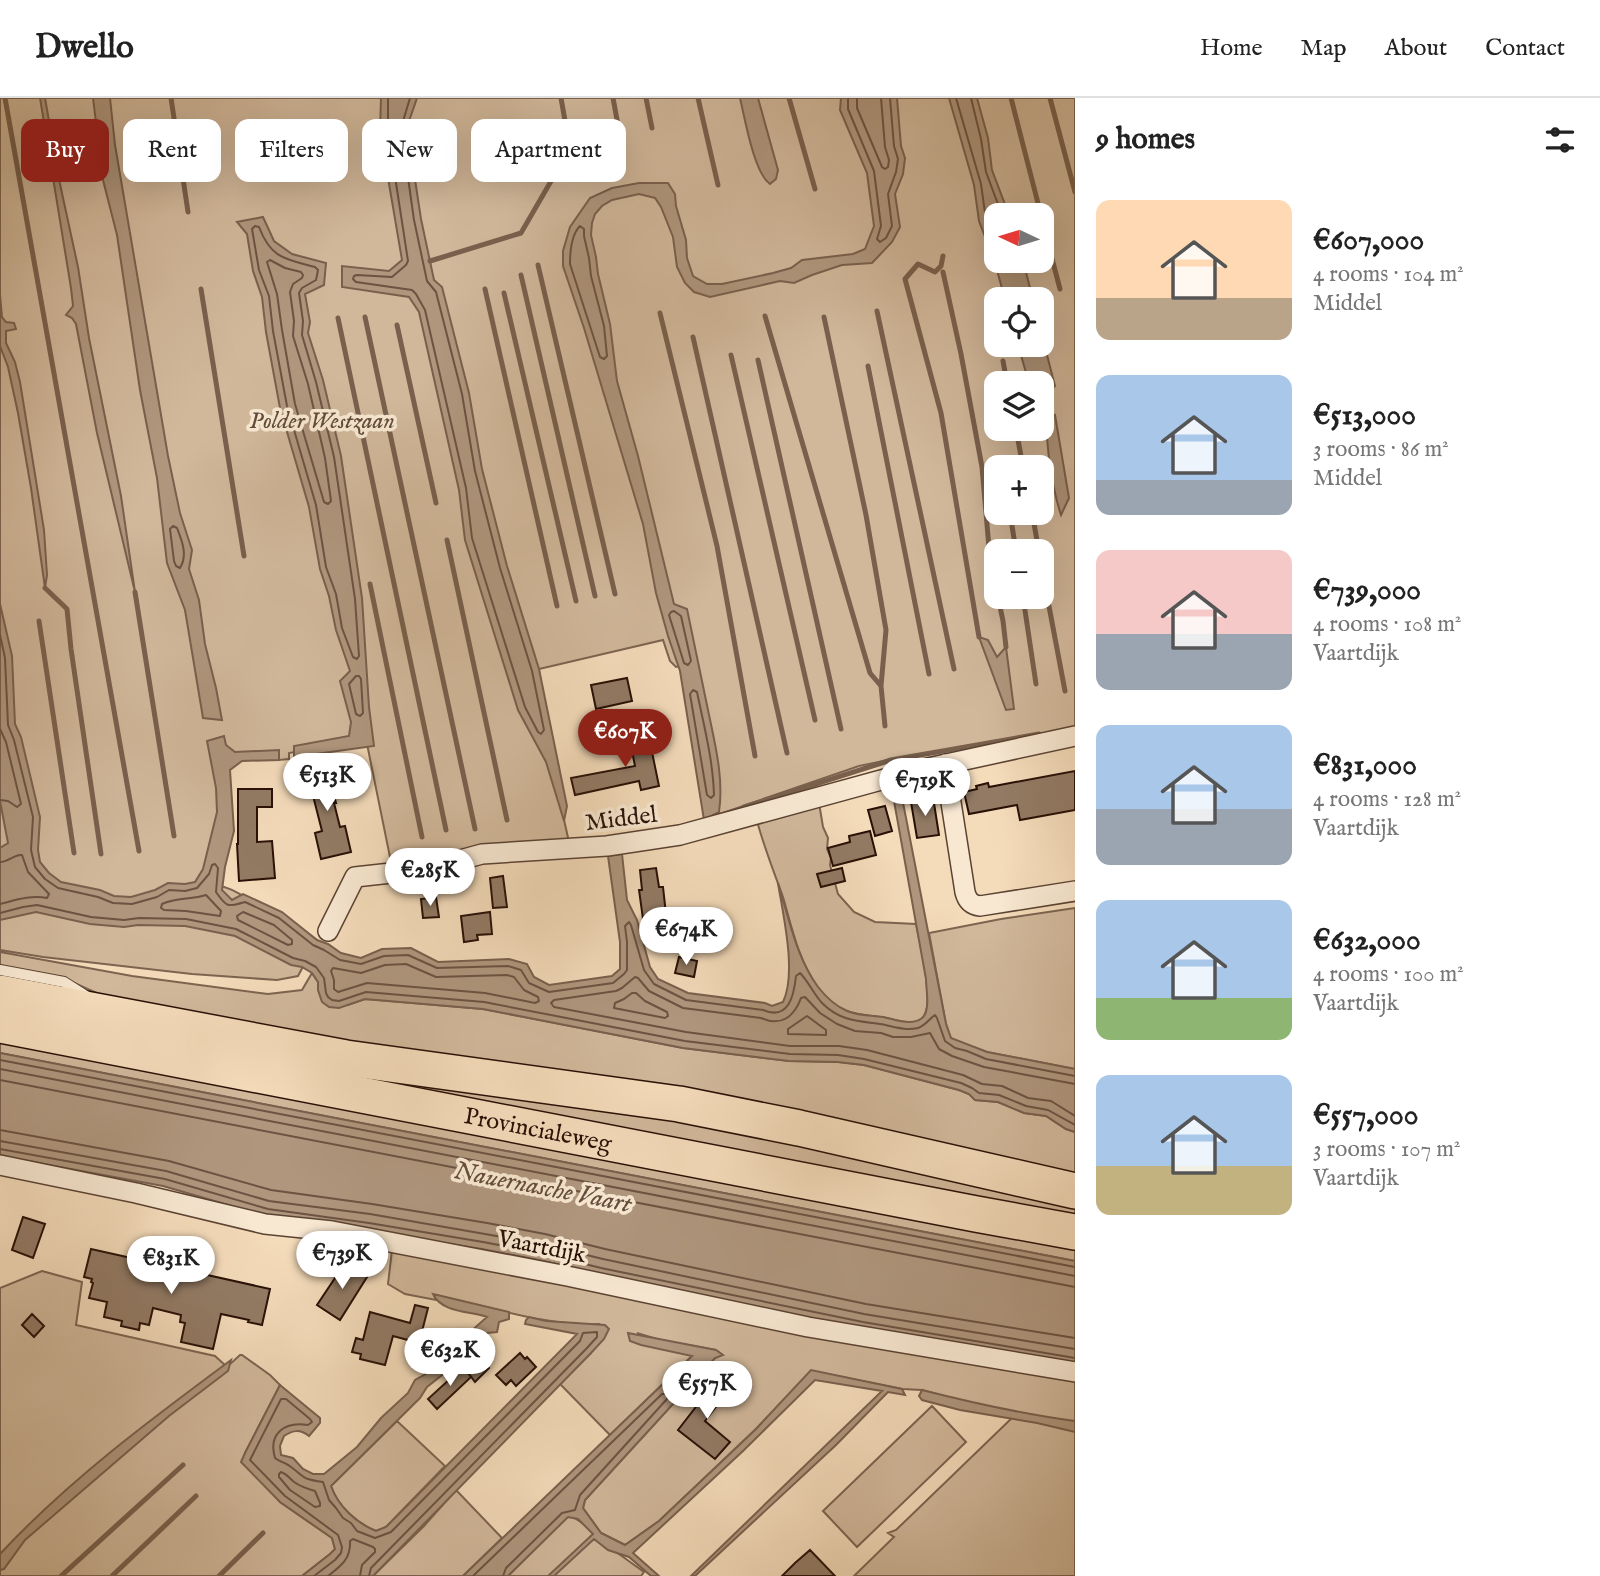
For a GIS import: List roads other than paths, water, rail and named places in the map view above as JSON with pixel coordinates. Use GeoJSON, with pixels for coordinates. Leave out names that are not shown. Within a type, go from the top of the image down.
{"type":"FeatureCollection","features":[{"type":"Feature","properties":{"kind":"highway","name":"Provincialeweg"},"geometry":{"type":"LineString","coordinates":[[0,993],[346,1058],[679,1104],[799,1128],[1075,1191]]}},
{"type":"Feature","properties":{"kind":"highway","name":"Provincialeweg"},"geometry":{"type":"LineString","coordinates":[[0,1025],[1075,1232]]}},
{"type":"Feature","properties":{"kind":"street","name":"Middel"},"geometry":{"type":"LineString","coordinates":[[328,931],[355,877],[427,869],[482,854],[607,846],[680,835],[914,771],[1075,736]]}},
{"type":"Feature","properties":{"kind":"street"},"geometry":{"type":"LineString","coordinates":[[945,764],[965,892],[969,901],[980,906],[1075,891]]}},
{"type":"Feature","properties":{"kind":"street","name":"Vaartdijk"},"geometry":{"type":"LineString","coordinates":[[0,1165],[136,1193],[265,1224],[332,1231],[567,1276],[808,1327],[1075,1372]]}},
{"type":"Feature","properties":{"kind":"lane"},"geometry":{"type":"LineString","coordinates":[[0,970],[64,982],[120,1016]]}},
{"type":"Feature","properties":{"kind":"water"},"geometry":{"type":"Polygon","coordinates":[[[40,98],[45,98],[49,119],[43,119],[40,98]]]}},
{"type":"Feature","properties":{"kind":"water"},"geometry":{"type":"Polygon","coordinates":[[[93,98],[110,98],[115,145],[168,456],[180,513],[192,550],[189,569],[199,600],[205,644],[222,720],[203,718],[185,610],[167,563],[157,478],[140,390],[117,235],[104,182],[109,182],[109,119],[96,119],[93,98]]]}},
{"type":"Feature","properties":{"kind":"water"},"geometry":{"type":"Polygon","coordinates":[[[381,98],[417,98],[410,119],[380,119],[381,98]]]}},
{"type":"Feature","properties":{"kind":"water"},"geometry":{"type":"Polygon","coordinates":[[[740,98],[758,98],[778,170],[776,179],[770,184],[759,169],[740,98]]]}},
{"type":"Feature","properties":{"kind":"water"},"geometry":{"type":"Polygon","coordinates":[[[841,98],[897,98],[901,146],[905,158],[903,174],[895,194],[900,227],[892,242],[872,263],[842,265],[794,283],[780,281],[710,297],[694,292],[685,283],[677,267],[673,237],[655,198],[639,194],[612,200],[595,214],[592,223],[591,235],[610,324],[617,381],[674,604],[687,609],[716,748],[720,774],[719,812],[704,820],[680,671],[656,593],[643,524],[563,266],[563,251],[570,227],[590,198],[612,188],[639,183],[668,183],[675,194],[693,276],[707,284],[722,284],[773,273],[791,268],[802,260],[853,254],[865,249],[874,226],[867,173],[840,110],[841,98]]]}},
{"type":"Feature","properties":{"kind":"water"},"geometry":{"type":"Polygon","coordinates":[[[949,98],[977,98],[988,138],[992,170],[1004,203],[984,203],[984,234],[979,221],[974,185],[949,98]]]}},
{"type":"Feature","properties":{"kind":"water"},"geometry":{"type":"Polygon","coordinates":[[[54,182],[60,182],[78,267],[89,338],[121,496],[135,592],[97,433],[76,324],[66,315],[73,306],[54,182]]]}},
{"type":"Feature","properties":{"kind":"water"},"geometry":{"type":"Polygon","coordinates":[[[389,182],[415,182],[434,280],[442,287],[469,393],[482,469],[507,566],[539,669],[567,806],[564,821],[546,762],[518,710],[465,540],[459,490],[419,312],[409,297],[342,287],[342,266],[389,271],[402,260],[389,182]]]}},
{"type":"Feature","properties":{"kind":"water"},"geometry":{"type":"Polygon","coordinates":[[[263,217],[274,241],[292,254],[326,263],[324,285],[305,294],[310,322],[308,333],[323,380],[341,456],[362,598],[374,746],[294,757],[294,746],[349,736],[351,722],[340,681],[350,671],[336,630],[320,569],[309,507],[280,408],[262,297],[253,271],[247,234],[237,222],[263,217]]]}},
{"type":"Feature","properties":{"kind":"water"},"geometry":{"type":"Polygon","coordinates":[[[998,273],[1026,273],[1030,287],[1002,287],[998,273]]]}},
{"type":"Feature","properties":{"kind":"water"},"geometry":{"type":"Polygon","coordinates":[[[0,295],[2,317],[6,322],[14,323],[16,329],[6,331],[6,343],[20,382],[44,530],[47,575],[45,588],[18,413],[8,367],[0,346],[0,295]]]}},
{"type":"Feature","properties":{"kind":"water"},"geometry":{"type":"Polygon","coordinates":[[[1021,357],[1047,357],[1051,371],[1026,371],[1021,357]]]}},
{"type":"Feature","properties":{"kind":"water"},"geometry":{"type":"Polygon","coordinates":[[[1054,415],[1069,498],[1061,515],[1054,487],[1054,455],[1049,455],[1048,441],[1054,441],[1054,415]]]}},
{"type":"Feature","properties":{"kind":"water"},"geometry":{"type":"Polygon","coordinates":[[[0,604],[12,656],[15,724],[21,737],[40,817],[40,862],[49,873],[61,882],[100,890],[114,896],[131,897],[168,883],[195,882],[203,869],[217,812],[216,788],[207,741],[224,736],[226,745],[235,752],[279,750],[279,760],[242,761],[230,770],[234,831],[222,890],[232,900],[243,894],[282,912],[317,940],[341,953],[361,958],[382,949],[411,948],[438,962],[509,959],[527,964],[534,977],[549,985],[612,976],[620,969],[620,942],[608,856],[622,854],[627,900],[637,920],[650,967],[658,979],[688,993],[772,1006],[783,1002],[789,976],[789,960],[778,883],[804,963],[828,998],[851,1013],[915,1022],[926,1012],[927,993],[892,790],[900,787],[946,1024],[951,1038],[987,1052],[1075,1069],[1075,1132],[1046,1116],[1024,1113],[998,1102],[975,1100],[959,1090],[864,1065],[789,1061],[683,1048],[483,1009],[365,999],[339,1008],[329,1007],[322,1002],[318,982],[312,973],[302,967],[291,965],[235,936],[185,926],[124,927],[90,924],[36,912],[0,920],[0,848],[8,843],[0,801],[0,604]]]}},
{"type":"Feature","properties":{"kind":"water"},"geometry":{"type":"Polygon","coordinates":[[[979,637],[988,640],[997,657],[1006,647],[1014,709],[1006,710],[979,637]]]}},
{"type":"Feature","properties":{"kind":"water","name":"Nauernasche Vaart"},"geometry":{"type":"Polygon","coordinates":[[[0,1053],[1075,1261],[1075,1365],[861,1329],[482,1249],[266,1216],[163,1186],[0,1156],[0,1053]]]}},
{"type":"Feature","properties":{"kind":"water"},"geometry":{"type":"Polygon","coordinates":[[[433,1294],[509,1312],[509,1319],[499,1322],[497,1332],[487,1333],[465,1357],[427,1387],[420,1398],[331,1486],[349,1513],[376,1531],[386,1527],[577,1334],[525,1324],[529,1317],[546,1321],[605,1325],[609,1329],[591,1353],[373,1576],[302,1576],[335,1549],[332,1538],[280,1502],[241,1462],[245,1453],[280,1385],[320,1418],[320,1423],[309,1436],[296,1431],[284,1436],[280,1446],[281,1455],[293,1458],[303,1469],[313,1474],[324,1474],[357,1447],[381,1418],[408,1393],[415,1380],[431,1371],[434,1364],[487,1317],[450,1308],[443,1305],[433,1294]]]}},
{"type":"Feature","properties":{"kind":"water"},"geometry":{"type":"Polygon","coordinates":[[[628,1333],[716,1350],[723,1355],[715,1358],[585,1500],[583,1508],[601,1533],[625,1545],[659,1521],[756,1429],[811,1370],[902,1389],[905,1395],[888,1392],[836,1445],[695,1576],[691,1576],[882,1391],[815,1380],[633,1553],[659,1576],[651,1576],[629,1557],[608,1550],[594,1539],[554,1576],[548,1576],[593,1534],[578,1519],[568,1517],[508,1576],[463,1576],[692,1356],[641,1345],[630,1341],[628,1333]]]}},
{"type":"Feature","properties":{"kind":"water"},"geometry":{"type":"Polygon","coordinates":[[[231,1360],[228,1371],[169,1416],[25,1540],[4,1569],[0,1570],[0,1554],[54,1501],[141,1428],[231,1360]]]}},
{"type":"Feature","properties":{"kind":"water"},"geometry":{"type":"Polygon","coordinates":[[[922,1390],[998,1408],[1075,1421],[1075,1432],[922,1400],[919,1396],[922,1390]]]}},
{"type":"Feature","properties":{"kind":"waterway"},"geometry":{"type":"LineString","coordinates":[[5,98],[139,851]]}},
{"type":"Feature","properties":{"kind":"waterway"},"geometry":{"type":"LineString","coordinates":[[171,98],[188,212]]}},
{"type":"Feature","properties":{"kind":"waterway"},"geometry":{"type":"LineString","coordinates":[[430,261],[521,233],[554,176],[574,172],[561,98]]}},
{"type":"Feature","properties":{"kind":"waterway"},"geometry":{"type":"LineString","coordinates":[[613,98],[617,119]]}},
{"type":"Feature","properties":{"kind":"waterway"},"geometry":{"type":"LineString","coordinates":[[646,98],[652,128]]}},
{"type":"Feature","properties":{"kind":"waterway"},"geometry":{"type":"LineString","coordinates":[[698,98],[718,185]]}},
{"type":"Feature","properties":{"kind":"waterway"},"geometry":{"type":"LineString","coordinates":[[789,98],[815,189]]}},
{"type":"Feature","properties":{"kind":"waterway"},"geometry":{"type":"LineString","coordinates":[[1011,98],[1038,203]]}},
{"type":"Feature","properties":{"kind":"waterway"},"geometry":{"type":"LineString","coordinates":[[1050,98],[1075,192]]}},
{"type":"Feature","properties":{"kind":"waterway"},"geometry":{"type":"LineString","coordinates":[[943,256],[941,266],[935,272],[918,264],[905,279],[941,413],[979,637]]}},
{"type":"Feature","properties":{"kind":"waterway"},"geometry":{"type":"LineString","coordinates":[[538,265],[615,594]]}},
{"type":"Feature","properties":{"kind":"waterway"},"geometry":{"type":"LineString","coordinates":[[1054,266],[1060,289]]}},
{"type":"Feature","properties":{"kind":"waterway"},"geometry":{"type":"LineString","coordinates":[[943,272],[982,467],[988,539]]}},
{"type":"Feature","properties":{"kind":"waterway"},"geometry":{"type":"LineString","coordinates":[[521,275],[595,596]]}},
{"type":"Feature","properties":{"kind":"waterway"},"geometry":{"type":"LineString","coordinates":[[201,289],[244,556]]}},
{"type":"Feature","properties":{"kind":"waterway"},"geometry":{"type":"LineString","coordinates":[[485,289],[557,606]]}},
{"type":"Feature","properties":{"kind":"waterway"},"geometry":{"type":"LineString","coordinates":[[504,293],[576,601]]}},
{"type":"Feature","properties":{"kind":"waterway"},"geometry":{"type":"LineString","coordinates":[[877,311],[954,669]]}},
{"type":"Feature","properties":{"kind":"waterway"},"geometry":{"type":"LineString","coordinates":[[660,313],[717,546],[755,756]]}},
{"type":"Feature","properties":{"kind":"waterway"},"geometry":{"type":"LineString","coordinates":[[765,316],[870,673],[881,686],[886,630],[866,515],[824,317]]}},
{"type":"Feature","properties":{"kind":"waterway"},"geometry":{"type":"LineString","coordinates":[[365,317],[475,829]]}},
{"type":"Feature","properties":{"kind":"waterway"},"geometry":{"type":"LineString","coordinates":[[338,318],[446,830]]}},
{"type":"Feature","properties":{"kind":"waterway"},"geometry":{"type":"LineString","coordinates":[[397,325],[436,503]]}},
{"type":"Feature","properties":{"kind":"waterway"},"geometry":{"type":"LineString","coordinates":[[693,337],[787,753]]}},
{"type":"Feature","properties":{"kind":"waterway"},"geometry":{"type":"LineString","coordinates":[[731,355],[815,720]]}},
{"type":"Feature","properties":{"kind":"waterway"},"geometry":{"type":"LineString","coordinates":[[758,360],[841,729]]}},
{"type":"Feature","properties":{"kind":"waterway"},"geometry":{"type":"LineString","coordinates":[[1003,361],[1005,371]]}},
{"type":"Feature","properties":{"kind":"waterway"},"geometry":{"type":"LineString","coordinates":[[868,366],[929,674]]}},
{"type":"Feature","properties":{"kind":"waterway"},"geometry":{"type":"LineString","coordinates":[[1018,441],[1021,455]]}},
{"type":"Feature","properties":{"kind":"waterway"},"geometry":{"type":"LineString","coordinates":[[1012,525],[1014,539]]}},
{"type":"Feature","properties":{"kind":"waterway"},"geometry":{"type":"LineString","coordinates":[[1034,525],[1037,539]]}},
{"type":"Feature","properties":{"kind":"waterway"},"geometry":{"type":"LineString","coordinates":[[447,540],[507,820]]}},
{"type":"Feature","properties":{"kind":"waterway"},"geometry":{"type":"LineString","coordinates":[[370,584],[422,837]]}},
{"type":"Feature","properties":{"kind":"waterway"},"geometry":{"type":"LineString","coordinates":[[45,588],[67,609],[101,854]]}},
{"type":"Feature","properties":{"kind":"waterway"},"geometry":{"type":"LineString","coordinates":[[135,592],[174,836]]}},
{"type":"Feature","properties":{"kind":"waterway"},"geometry":{"type":"LineString","coordinates":[[1000,609],[1006,647]]}},
{"type":"Feature","properties":{"kind":"waterway"},"geometry":{"type":"LineString","coordinates":[[1025,609],[1036,684]]}},
{"type":"Feature","properties":{"kind":"waterway"},"geometry":{"type":"LineString","coordinates":[[1050,609],[1065,691]]}},
{"type":"Feature","properties":{"kind":"waterway"},"geometry":{"type":"LineString","coordinates":[[39,621],[74,853]]}},
{"type":"Feature","properties":{"kind":"waterway"},"geometry":{"type":"LineString","coordinates":[[881,686],[885,726]]}},
{"type":"Feature","properties":{"kind":"waterway"},"geometry":{"type":"LineString","coordinates":[[744,807],[891,760],[1039,734]]}},
{"type":"Feature","properties":{"kind":"waterway"},"geometry":{"type":"LineString","coordinates":[[61,1576],[183,1465]]}},
{"type":"Feature","properties":{"kind":"waterway"},"geometry":{"type":"LineString","coordinates":[[112,1576],[196,1496]]}},
{"type":"Feature","properties":{"kind":"waterway"},"geometry":{"type":"LineString","coordinates":[[219,1576],[263,1533]]}},
{"type":"Feature","properties":{"kind":"park label","name":"Polder Westzaan"},"geometry":{"type":"Point","coordinates":[322,420]}}]}
